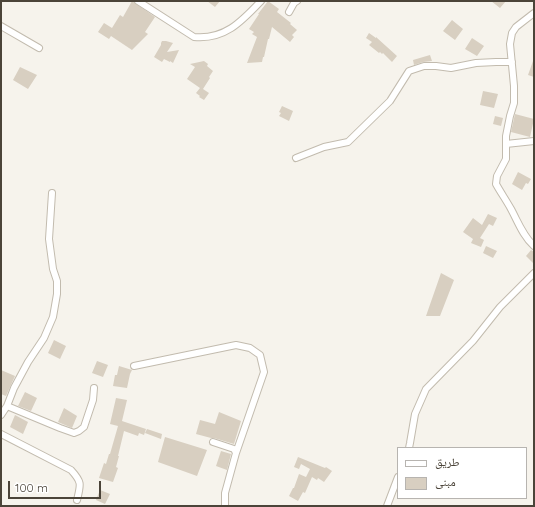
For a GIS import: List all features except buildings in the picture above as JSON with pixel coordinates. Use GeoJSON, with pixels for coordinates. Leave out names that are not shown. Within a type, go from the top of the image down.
{"type":"FeatureCollection","features":[{"type":"Feature","properties":{"kind":"street"},"geometry":{"type":"LineString","coordinates":[[138,1],[194,37],[201,38],[211,37],[227,31],[243,20],[261,1]]}},
{"type":"Feature","properties":{"kind":"street"},"geometry":{"type":"LineString","coordinates":[[289,12],[294,3],[297,1]]}},
{"type":"Feature","properties":{"kind":"street"},"geometry":{"type":"LineString","coordinates":[[534,13],[516,27],[512,33],[510,44],[514,104],[506,136],[506,159],[497,176],[496,184],[514,214],[520,228],[530,243],[534,246]]}},
{"type":"Feature","properties":{"kind":"street"},"geometry":{"type":"LineString","coordinates":[[1,26],[39,48]]}},
{"type":"Feature","properties":{"kind":"street"},"geometry":{"type":"LineString","coordinates":[[296,158],[324,147],[348,142],[390,101],[410,70],[424,66],[451,68],[476,63],[512,62]]}},
{"type":"Feature","properties":{"kind":"street"},"geometry":{"type":"LineString","coordinates":[[506,144],[534,141]]}},
{"type":"Feature","properties":{"kind":"street"},"geometry":{"type":"LineString","coordinates":[[1,416],[28,362],[44,338],[53,317],[57,294],[57,281],[53,269],[49,239],[52,193]]}},
{"type":"Feature","properties":{"kind":"street"},"geometry":{"type":"LineString","coordinates":[[409,447],[415,414],[426,389],[473,341],[500,307],[534,273]]}},
{"type":"Feature","properties":{"kind":"street"},"geometry":{"type":"LineString","coordinates":[[134,366],[236,345],[250,348],[260,355],[264,372],[236,454],[225,493],[225,506]]}},
{"type":"Feature","properties":{"kind":"street"},"geometry":{"type":"LineString","coordinates":[[7,406],[74,433],[80,431],[84,427],[93,400],[94,388]]}},
{"type":"Feature","properties":{"kind":"street"},"geometry":{"type":"LineString","coordinates":[[1,434],[70,470],[78,478],[80,487],[77,500]]}},
{"type":"Feature","properties":{"kind":"street"},"geometry":{"type":"LineString","coordinates":[[213,442],[234,449],[236,454]]}},
{"type":"Feature","properties":{"kind":"street"},"geometry":{"type":"LineString","coordinates":[[387,506],[397,480]]}}]}
